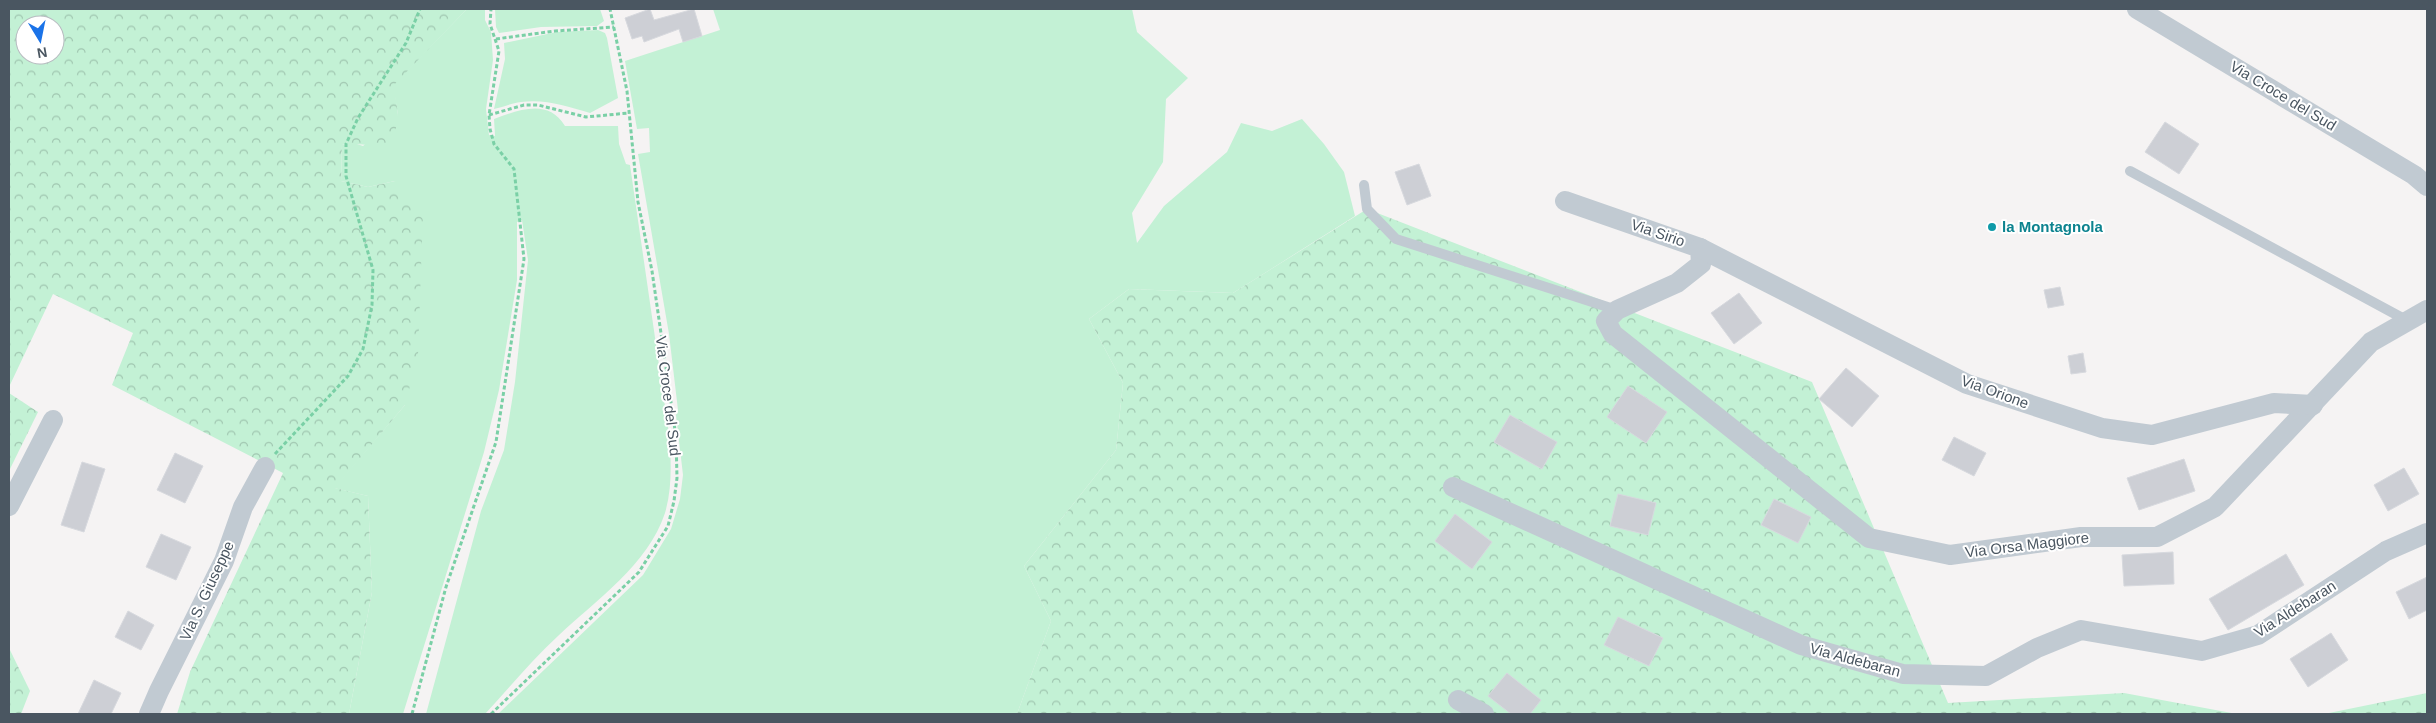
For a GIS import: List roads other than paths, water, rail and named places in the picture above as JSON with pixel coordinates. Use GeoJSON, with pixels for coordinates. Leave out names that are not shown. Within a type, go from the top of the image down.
{"type":"FeatureCollection","features":[{"type":"Feature","properties":{"kind":"street","name":"Via Croce del Sud"},"geometry":{"type":"LineString","coordinates":[[2137,9],[2414,175],[2427,186]]}},
{"type":"Feature","properties":{"kind":"street","name":"Via Sirio"},"geometry":{"type":"LineString","coordinates":[[1565,201],[1700,248],[1701,264],[1677,283],[1617,310]]}},
{"type":"Feature","properties":{"kind":"street","name":"Via Orione"},"geometry":{"type":"LineString","coordinates":[[1700,248],[1967,384],[2102,428],[2152,435],[2274,403],[2313,405]]}},
{"type":"Feature","properties":{"kind":"street","name":"Via Orsa Maggiore"},"geometry":{"type":"LineString","coordinates":[[1617,310],[1606,321],[1613,334],[1869,538],[1950,555],[2081,537],[2157,537],[2214,507],[2371,342],[2427,310]]}},
{"type":"Feature","properties":{"kind":"street"},"geometry":{"type":"LineString","coordinates":[[9,506],[53,420]]}},
{"type":"Feature","properties":{"kind":"street","name":"Via S. Giuseppe"},"geometry":{"type":"LineString","coordinates":[[149,714],[224,561],[243,507],[265,467]]}},
{"type":"Feature","properties":{"kind":"street","name":"Via Aldebaran"},"geometry":{"type":"LineString","coordinates":[[1453,488],[1801,645],[1903,674],[1986,676],[2037,648],[2081,630],[2202,651],[2258,635],[2386,551],[2427,532]]}},
{"type":"Feature","properties":{"kind":"street"},"geometry":{"type":"LineString","coordinates":[[1458,700],[1484,714]]}},
{"type":"Feature","properties":{"kind":"lane"},"geometry":{"type":"LineString","coordinates":[[2130,172],[2408,321]]}},
{"type":"Feature","properties":{"kind":"lane"},"geometry":{"type":"LineString","coordinates":[[1364,185],[1367,209],[1396,239],[1617,310]]}},
{"type":"Feature","properties":{"kind":"place","name":"la Montagnola"},"geometry":{"type":"Point","coordinates":[1992,227]}}]}
